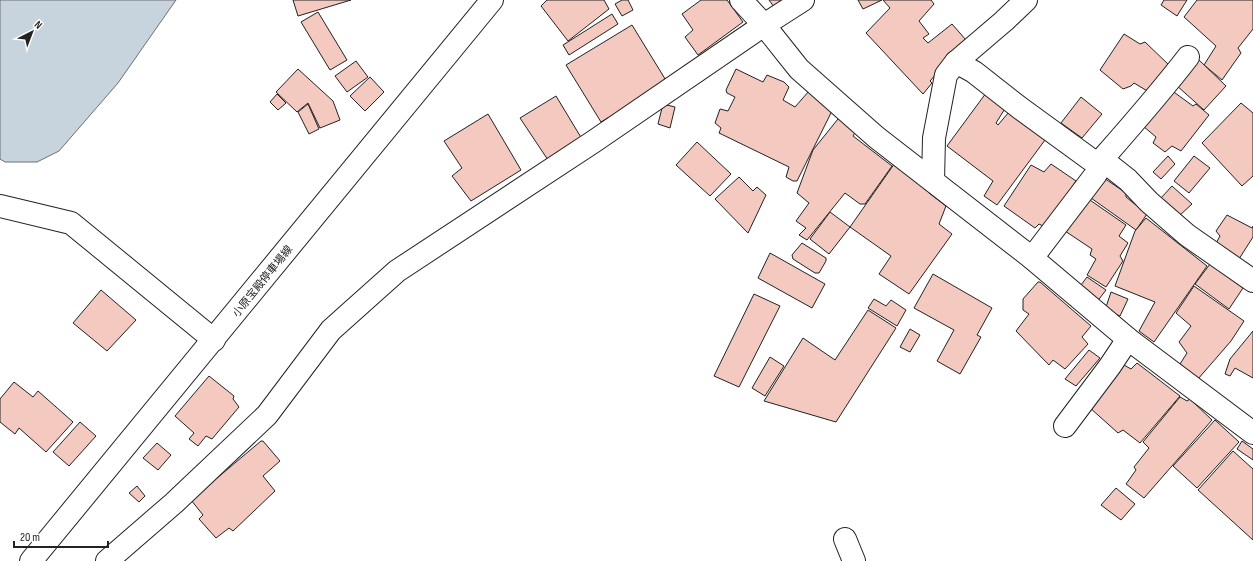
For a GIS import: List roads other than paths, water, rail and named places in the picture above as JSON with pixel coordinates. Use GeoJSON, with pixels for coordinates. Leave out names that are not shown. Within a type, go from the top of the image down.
{"type":"FeatureCollection","features":[{"type":"Feature","properties":{"kind":"street","name":"小原宝殿停車場線"},"geometry":{"type":"LineString","coordinates":[[31,561],[492,0]]}},
{"type":"Feature","properties":{"kind":"street"},"geometry":{"type":"LineString","coordinates":[[742,0],[800,69],[876,137],[1032,258],[1128,339],[1253,433]]}},
{"type":"Feature","properties":{"kind":"street"},"geometry":{"type":"LineString","coordinates":[[107,561],[174,504],[267,415],[331,330],[397,271],[593,142],[803,0]]}},
{"type":"Feature","properties":{"kind":"street"},"geometry":{"type":"LineString","coordinates":[[933,181],[934,138],[946,75],[956,62],[1026,0]]}},
{"type":"Feature","properties":{"kind":"street"},"geometry":{"type":"LineString","coordinates":[[1032,258],[1088,184],[1102,163],[1104,157],[1158,96],[1188,57]]}},
{"type":"Feature","properties":{"kind":"street"},"geometry":{"type":"LineString","coordinates":[[956,62],[974,72],[1090,159],[1109,164],[1187,235],[1253,281]]}},
{"type":"Feature","properties":{"kind":"street"},"geometry":{"type":"LineString","coordinates":[[0,206],[71,223],[214,340]]}},
{"type":"Feature","properties":{"kind":"street"},"geometry":{"type":"LineString","coordinates":[[1065,426],[1110,366],[1128,339]]}},
{"type":"Feature","properties":{"kind":"street"},"geometry":{"type":"LineString","coordinates":[[845,539],[854,561]]}}]}
